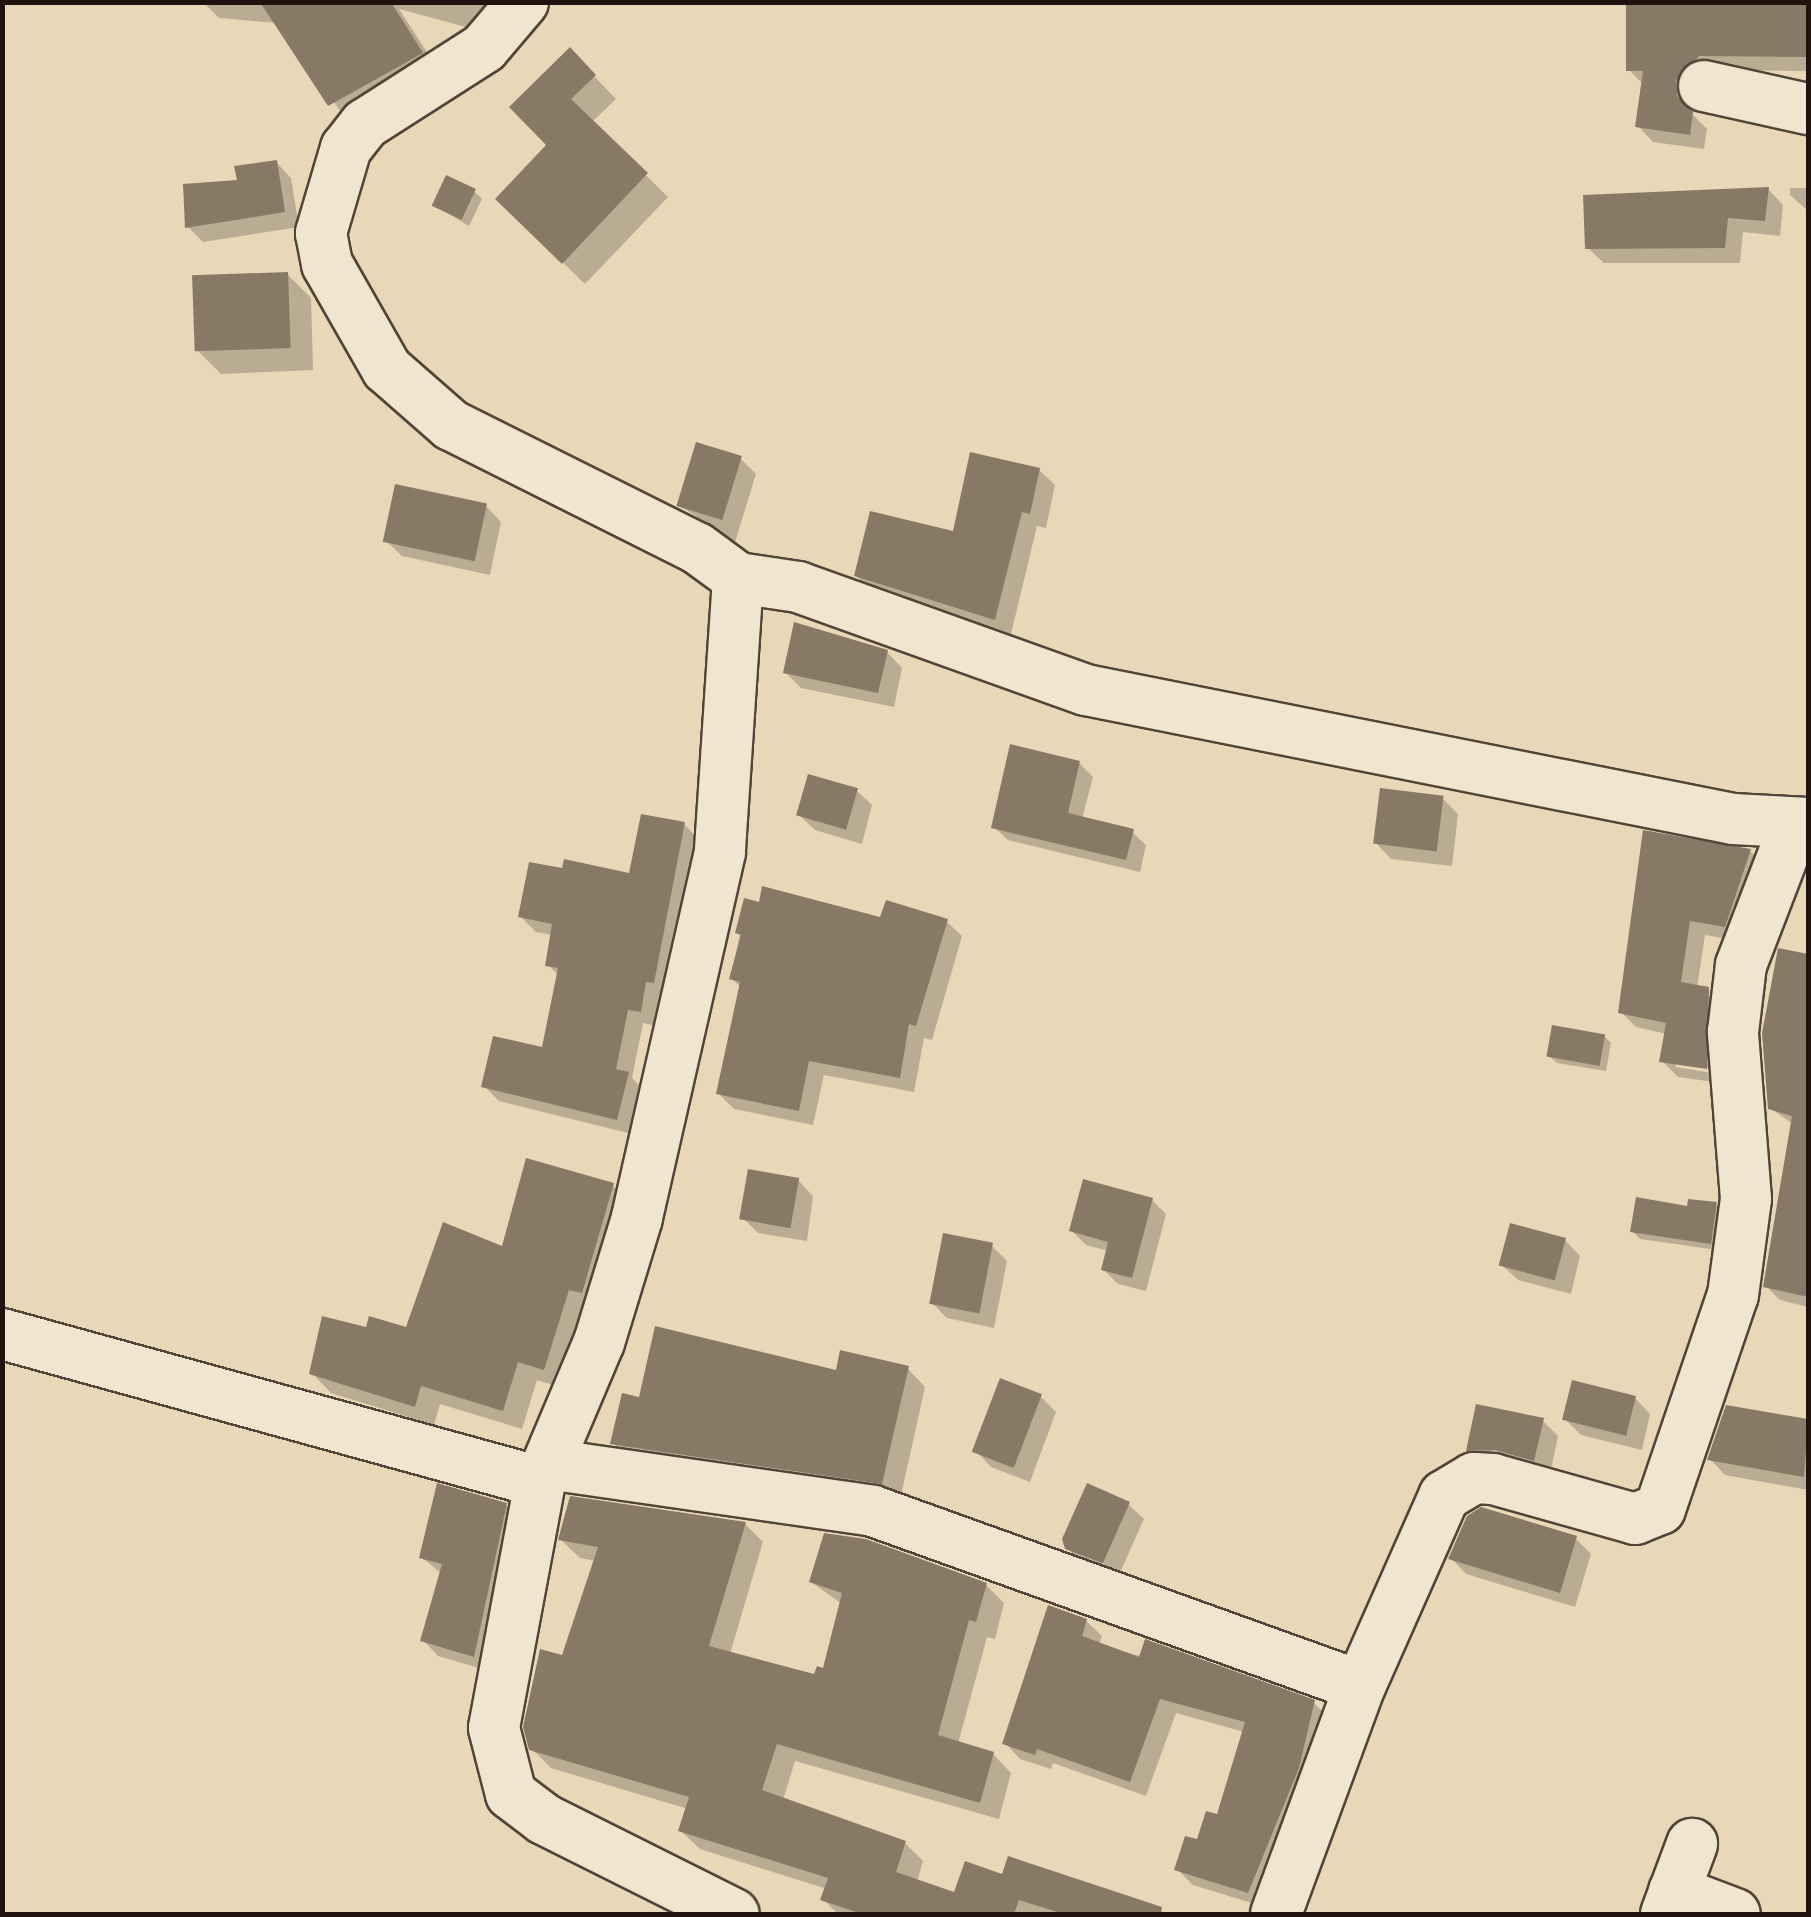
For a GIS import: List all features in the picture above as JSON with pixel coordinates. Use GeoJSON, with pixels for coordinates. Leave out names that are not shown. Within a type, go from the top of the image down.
{"type":"FeatureCollection","features":[{"type":"Feature","properties":{"kind":"street"},"geometry":{"type":"LineString","coordinates":[[522,2],[484,48],[364,124],[346,148],[321,233],[328,264],[388,370],[451,425],[697,548],[738,578],[798,587],[1086,690],[1801,825],[1741,965],[1733,1032],[1746,1199],[1733,1295],[1660,1508],[1635,1519],[1493,1479],[1456,1485],[1436,1510],[1360,1686],[1276,1914]]}},
{"type":"Feature","properties":{"kind":"street"},"geometry":{"type":"LineString","coordinates":[[1704,86],[1808,109]]}},
{"type":"Feature","properties":{"kind":"street"},"geometry":{"type":"LineString","coordinates":[[734,1914],[544,1819],[511,1794],[494,1728],[544,1474],[599,1342],[638,1218],[720,852],[738,578]]}},
{"type":"Feature","properties":{"kind":"street"},"geometry":{"type":"LineString","coordinates":[[2,1334],[544,1474],[873,1512],[1360,1686]]}},
{"type":"Feature","properties":{"kind":"street"},"geometry":{"type":"LineString","coordinates":[[1692,1844],[1670,1903],[1735,1914]]}},
{"type":"Feature","properties":{"kind":"building"},"geometry":{"type":"Polygon","coordinates":[[[260,2],[391,2],[423,53],[328,106],[260,2]]]}},
{"type":"Feature","properties":{"kind":"building"},"geometry":{"type":"Polygon","coordinates":[[[1626,2],[1808,2],[1808,57],[1699,56],[1676,81],[1677,96],[1693,112],[1690,135],[1635,127],[1643,71],[1626,71],[1626,2]]]}},
{"type":"Feature","properties":{"kind":"building"},"geometry":{"type":"Polygon","coordinates":[[[570,47],[596,75],[571,99],[648,173],[562,264],[495,199],[546,145],[509,107],[570,47]]]}},
{"type":"Feature","properties":{"kind":"building"},"geometry":{"type":"Polygon","coordinates":[[[277,160],[285,212],[185,228],[183,184],[237,180],[234,166],[277,160]]]}},
{"type":"Feature","properties":{"kind":"building"},"geometry":{"type":"Polygon","coordinates":[[[446,175],[476,189],[462,220],[432,206],[446,175]]]}},
{"type":"Feature","properties":{"kind":"building"},"geometry":{"type":"Polygon","coordinates":[[[1769,187],[1765,221],[1728,218],[1725,248],[1585,249],[1583,195],[1769,187]]]}},
{"type":"Feature","properties":{"kind":"building"},"geometry":{"type":"Polygon","coordinates":[[[288,272],[291,348],[195,351],[192,275],[288,272]]]}},
{"type":"Feature","properties":{"kind":"building"},"geometry":{"type":"Polygon","coordinates":[[[696,442],[742,456],[722,520],[676,506],[696,442]]]}},
{"type":"Feature","properties":{"kind":"building"},"geometry":{"type":"Polygon","coordinates":[[[970,452],[1040,468],[1030,514],[1022,512],[995,620],[854,576],[870,511],[953,531],[970,452]]]}},
{"type":"Feature","properties":{"kind":"building"},"geometry":{"type":"Polygon","coordinates":[[[395,484],[487,504],[475,561],[383,542],[395,484]]]}},
{"type":"Feature","properties":{"kind":"building"},"geometry":{"type":"Polygon","coordinates":[[[794,622],[888,650],[878,693],[783,673],[794,622]]]}},
{"type":"Feature","properties":{"kind":"building"},"geometry":{"type":"Polygon","coordinates":[[[1010,744],[1080,761],[1068,813],[1134,829],[1126,860],[991,828],[1010,744]]]}},
{"type":"Feature","properties":{"kind":"building"},"geometry":{"type":"Polygon","coordinates":[[[808,774],[858,788],[846,830],[796,815],[808,774]]]}},
{"type":"Feature","properties":{"kind":"building"},"geometry":{"type":"Polygon","coordinates":[[[1380,788],[1444,796],[1437,851],[1373,844],[1380,788]]]}},
{"type":"Feature","properties":{"kind":"building"},"geometry":{"type":"Polygon","coordinates":[[[641,814],[685,822],[654,983],[646,982],[641,1012],[628,1010],[616,1069],[629,1072],[617,1120],[481,1087],[493,1036],[542,1047],[558,968],[545,966],[552,924],[518,917],[529,862],[562,868],[564,859],[629,873],[641,814]]]}},
{"type":"Feature","properties":{"kind":"building"},"geometry":{"type":"Polygon","coordinates":[[[1643,830],[1751,849],[1725,927],[1690,921],[1681,982],[1709,987],[1707,1069],[1659,1062],[1666,1023],[1618,1013],[1643,830]]]}},
{"type":"Feature","properties":{"kind":"building"},"geometry":{"type":"Polygon","coordinates":[[[762,886],[880,917],[886,900],[948,919],[916,1026],[909,1024],[900,1078],[809,1061],[799,1111],[716,1094],[740,982],[729,979],[741,935],[735,933],[744,898],[759,902],[762,886]]]}},
{"type":"Feature","properties":{"kind":"building"},"geometry":{"type":"Polygon","coordinates":[[[1778,948],[1808,954],[1808,1297],[1763,1287],[1792,1116],[1768,1109],[1762,1033],[1778,948]]]}},
{"type":"Feature","properties":{"kind":"building"},"geometry":{"type":"Polygon","coordinates":[[[1552,1025],[1605,1034],[1600,1066],[1546,1057],[1552,1025]]]}},
{"type":"Feature","properties":{"kind":"building"},"geometry":{"type":"Polygon","coordinates":[[[526,1158],[614,1183],[582,1293],[569,1290],[544,1370],[518,1362],[503,1411],[421,1386],[415,1407],[309,1374],[322,1316],[366,1327],[369,1316],[406,1327],[443,1222],[502,1246],[526,1158]]]}},
{"type":"Feature","properties":{"kind":"building"},"geometry":{"type":"Polygon","coordinates":[[[748,1169],[799,1178],[790,1228],[739,1219],[748,1169]]]}},
{"type":"Feature","properties":{"kind":"building"},"geometry":{"type":"Polygon","coordinates":[[[1083,1179],[1153,1198],[1132,1278],[1101,1270],[1108,1242],[1069,1231],[1083,1179]]]}},
{"type":"Feature","properties":{"kind":"building"},"geometry":{"type":"Polygon","coordinates":[[[1636,1197],[1687,1206],[1688,1199],[1717,1202],[1711,1244],[1630,1232],[1636,1197]]]}},
{"type":"Feature","properties":{"kind":"building"},"geometry":{"type":"Polygon","coordinates":[[[1510,1223],[1566,1238],[1555,1281],[1499,1266],[1510,1223]]]}},
{"type":"Feature","properties":{"kind":"building"},"geometry":{"type":"Polygon","coordinates":[[[943,1233],[993,1243],[979,1313],[929,1304],[943,1233]]]}},
{"type":"Feature","properties":{"kind":"building"},"geometry":{"type":"Polygon","coordinates":[[[655,1326],[836,1370],[840,1350],[909,1366],[882,1484],[610,1444],[622,1393],[639,1397],[655,1326]]]}},
{"type":"Feature","properties":{"kind":"building"},"geometry":{"type":"Polygon","coordinates":[[[1000,1378],[1042,1394],[1014,1468],[972,1452],[1000,1378]]]}},
{"type":"Feature","properties":{"kind":"building"},"geometry":{"type":"Polygon","coordinates":[[[1572,1380],[1636,1396],[1626,1436],[1562,1420],[1572,1380]]]}},
{"type":"Feature","properties":{"kind":"building"},"geometry":{"type":"Polygon","coordinates":[[[1476,1404],[1544,1418],[1534,1461],[1495,1450],[1466,1451],[1476,1404]]]}},
{"type":"Feature","properties":{"kind":"building"},"geometry":{"type":"Polygon","coordinates":[[[1726,1405],[1808,1419],[1804,1477],[1707,1460],[1726,1405]]]}},
{"type":"Feature","properties":{"kind":"building"},"geometry":{"type":"Polygon","coordinates":[[[437,1483],[507,1503],[474,1657],[420,1641],[442,1564],[419,1558],[437,1483]]]}},
{"type":"Feature","properties":{"kind":"building"},"geometry":{"type":"Polygon","coordinates":[[[1087,1483],[1130,1502],[1103,1563],[1065,1549],[1062,1539],[1087,1483]]]}},
{"type":"Feature","properties":{"kind":"building"},"geometry":{"type":"Polygon","coordinates":[[[570,1496],[746,1522],[709,1646],[814,1674],[817,1666],[823,1668],[842,1593],[809,1582],[824,1533],[866,1539],[987,1583],[976,1622],[969,1620],[938,1735],[994,1752],[980,1803],[777,1744],[762,1790],[906,1841],[896,1872],[954,1892],[965,1861],[1002,1874],[1008,1856],[1162,1907],[1161,1914],[1064,1914],[1019,1900],[1014,1914],[862,1914],[820,1900],[828,1878],[678,1831],[689,1797],[529,1750],[523,1727],[540,1649],[562,1655],[598,1547],[558,1540],[570,1496]]]}},
{"type":"Feature","properties":{"kind":"building"},"geometry":{"type":"Polygon","coordinates":[[[1481,1507],[1577,1536],[1560,1593],[1448,1559],[1467,1516],[1481,1507]]]}},
{"type":"Feature","properties":{"kind":"building"},"geometry":{"type":"Polygon","coordinates":[[[1048,1605],[1087,1619],[1082,1636],[1139,1657],[1145,1639],[1315,1700],[1299,1768],[1248,1893],[1174,1870],[1185,1836],[1197,1839],[1206,1811],[1217,1814],[1245,1722],[1160,1699],[1130,1782],[1037,1749],[1035,1755],[1002,1744],[1048,1605]]]}}]}
